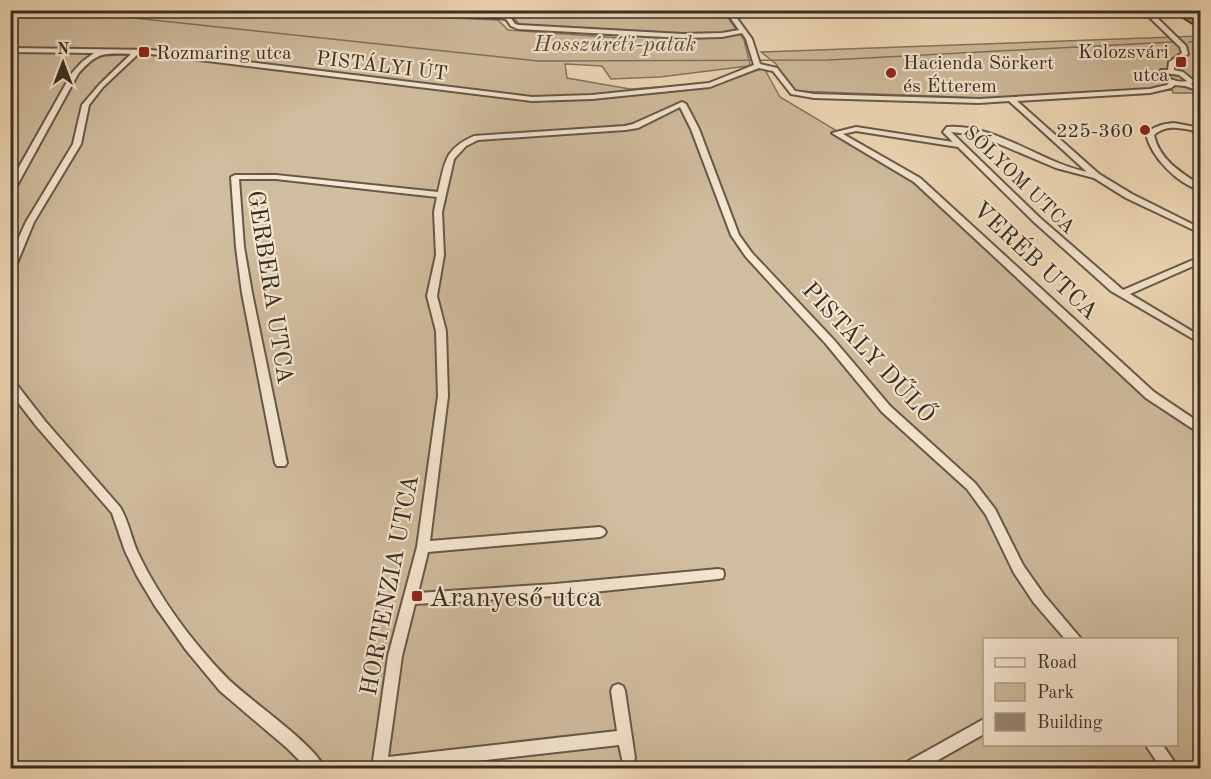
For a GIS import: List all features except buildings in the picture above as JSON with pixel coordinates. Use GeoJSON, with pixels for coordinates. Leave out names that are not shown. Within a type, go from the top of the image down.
{"type":"FeatureCollection","features":[{"type":"Feature","properties":{"kind":"street"},"geometry":{"type":"LineString","coordinates":[[406,10],[413,13],[500,16],[508,18],[513,26],[518,27],[587,33],[699,36],[744,31]]}},
{"type":"Feature","properties":{"kind":"street"},"geometry":{"type":"LineString","coordinates":[[728,10],[751,44],[755,61],[772,67],[793,93],[814,96],[1012,100],[1150,91],[1189,79]]}},
{"type":"Feature","properties":{"kind":"street"},"geometry":{"type":"LineString","coordinates":[[1145,10],[1183,46],[1185,54],[1171,63],[1169,66],[1171,71]]}},
{"type":"Feature","properties":{"kind":"street","name":"PISTÁLYI ÚT"},"geometry":{"type":"LineString","coordinates":[[10,50],[137,51],[519,99],[592,97],[710,85]]}},
{"type":"Feature","properties":{"kind":"street"},"geometry":{"type":"LineString","coordinates":[[10,268],[30,222],[77,144],[86,105],[101,86],[137,51]]}},
{"type":"Feature","properties":{"kind":"street"},"geometry":{"type":"LineString","coordinates":[[10,191],[75,73],[84,63],[100,52]]}},
{"type":"Feature","properties":{"kind":"street","name":"HORTENZIA UTCA"},"geometry":{"type":"LineString","coordinates":[[379,767],[395,656],[423,547],[443,396],[441,331],[432,296],[440,255],[438,212],[450,159],[463,144],[483,137],[635,126],[755,61]]}},
{"type":"Feature","properties":{"kind":"street"},"geometry":{"type":"LineString","coordinates":[[1174,82],[1161,75],[1163,72],[1171,71],[1189,79],[1200,88]]}},
{"type":"Feature","properties":{"kind":"street","name":"PISTÁLY DŰLŐ"},"geometry":{"type":"LineString","coordinates":[[678,87],[735,235],[748,255],[830,342],[886,409],[971,486],[991,512],[1018,569],[1039,599],[1074,638]]}},
{"type":"Feature","properties":{"kind":"street"},"geometry":{"type":"LineString","coordinates":[[1012,100],[1096,176],[1129,196],[1200,231]]}},
{"type":"Feature","properties":{"kind":"street"},"geometry":{"type":"LineString","coordinates":[[1200,130],[1169,126],[1155,129],[1150,135],[1151,143],[1157,153],[1200,188]]}},
{"type":"Feature","properties":{"kind":"street","name":"VERÉB UTCA"},"geometry":{"type":"LineString","coordinates":[[959,145],[856,129],[836,133],[917,180],[1150,395],[1200,428]]}},
{"type":"Feature","properties":{"kind":"street","name":"SÓLYOM UTCA"},"geometry":{"type":"LineString","coordinates":[[1096,176],[1058,167],[1012,144],[986,135],[950,129],[948,132],[1037,220],[1122,294],[1200,340]]}},
{"type":"Feature","properties":{"kind":"street","name":"GERBERA UTCA"},"geometry":{"type":"LineString","coordinates":[[281,463],[240,247],[236,177],[276,177],[441,195]]}},
{"type":"Feature","properties":{"kind":"street"},"geometry":{"type":"LineString","coordinates":[[1122,294],[1200,260]]}},
{"type":"Feature","properties":{"kind":"street"},"geometry":{"type":"LineString","coordinates":[[10,384],[41,424],[121,517],[130,549],[148,585],[214,674],[304,752],[318,768]]}},
{"type":"Feature","properties":{"kind":"street"},"geometry":{"type":"LineString","coordinates":[[423,547],[600,532]]}},
{"type":"Feature","properties":{"kind":"street"},"geometry":{"type":"LineString","coordinates":[[410,599],[555,590],[718,574]]}},
{"type":"Feature","properties":{"kind":"street"},"geometry":{"type":"LineString","coordinates":[[618,691],[628,758]]}},
{"type":"Feature","properties":{"kind":"street"},"geometry":{"type":"LineString","coordinates":[[910,768],[983,727]]}},
{"type":"Feature","properties":{"kind":"street"},"geometry":{"type":"LineString","coordinates":[[379,767],[625,737]]}},
{"type":"Feature","properties":{"kind":"street"},"geometry":{"type":"LineString","coordinates":[[1154,746],[1170,768]]}},
{"type":"Feature","properties":{"kind":"green space"},"geometry":{"type":"Polygon","coordinates":[[[391,10],[400,16],[498,20],[508,30],[622,38],[627,33],[520,25],[512,16],[499,11],[723,11],[744,40],[750,64],[748,66],[660,77],[611,79],[602,66],[565,64],[567,78],[630,89],[721,83],[764,68],[780,97],[919,180],[1152,395],[1200,431],[1200,768],[11,768],[10,11],[391,10]]]}},
{"type":"Feature","properties":{"kind":"green space"},"geometry":{"type":"Polygon","coordinates":[[[413,11],[499,11],[490,14],[413,11]]]}},
{"type":"Feature","properties":{"kind":"green space"},"geometry":{"type":"Polygon","coordinates":[[[1200,36],[1200,93],[1173,93],[1172,90],[1008,99],[796,91],[791,88],[776,64],[761,52],[1200,36]]]}},
{"type":"Feature","properties":{"kind":"waterway","name":"Hosszúréti-patak"},"geometry":{"type":"LineString","coordinates":[[59,10],[538,61],[829,60],[1172,42]]}},
{"type":"Feature","properties":{"kind":"waterway","name":"Hosszúréti-patak"},"geometry":{"type":"LineString","coordinates":[[1189,42],[1200,41]]}},
{"type":"Feature","properties":{"kind":"place","name":"Rozmaring utca"},"geometry":{"type":"Point","coordinates":[144,52]}},
{"type":"Feature","properties":{"kind":"place","name":"Kolozsvári utca"},"geometry":{"type":"Point","coordinates":[1181,62]}},
{"type":"Feature","properties":{"kind":"place","name":"Hacienda Sörkert és Étterem"},"geometry":{"type":"Point","coordinates":[891,73]}},
{"type":"Feature","properties":{"kind":"place","name":"225-360"},"geometry":{"type":"Point","coordinates":[1145,130]}},
{"type":"Feature","properties":{"kind":"place","name":"Aranyeső utca"},"geometry":{"type":"Point","coordinates":[417,596]}}]}
